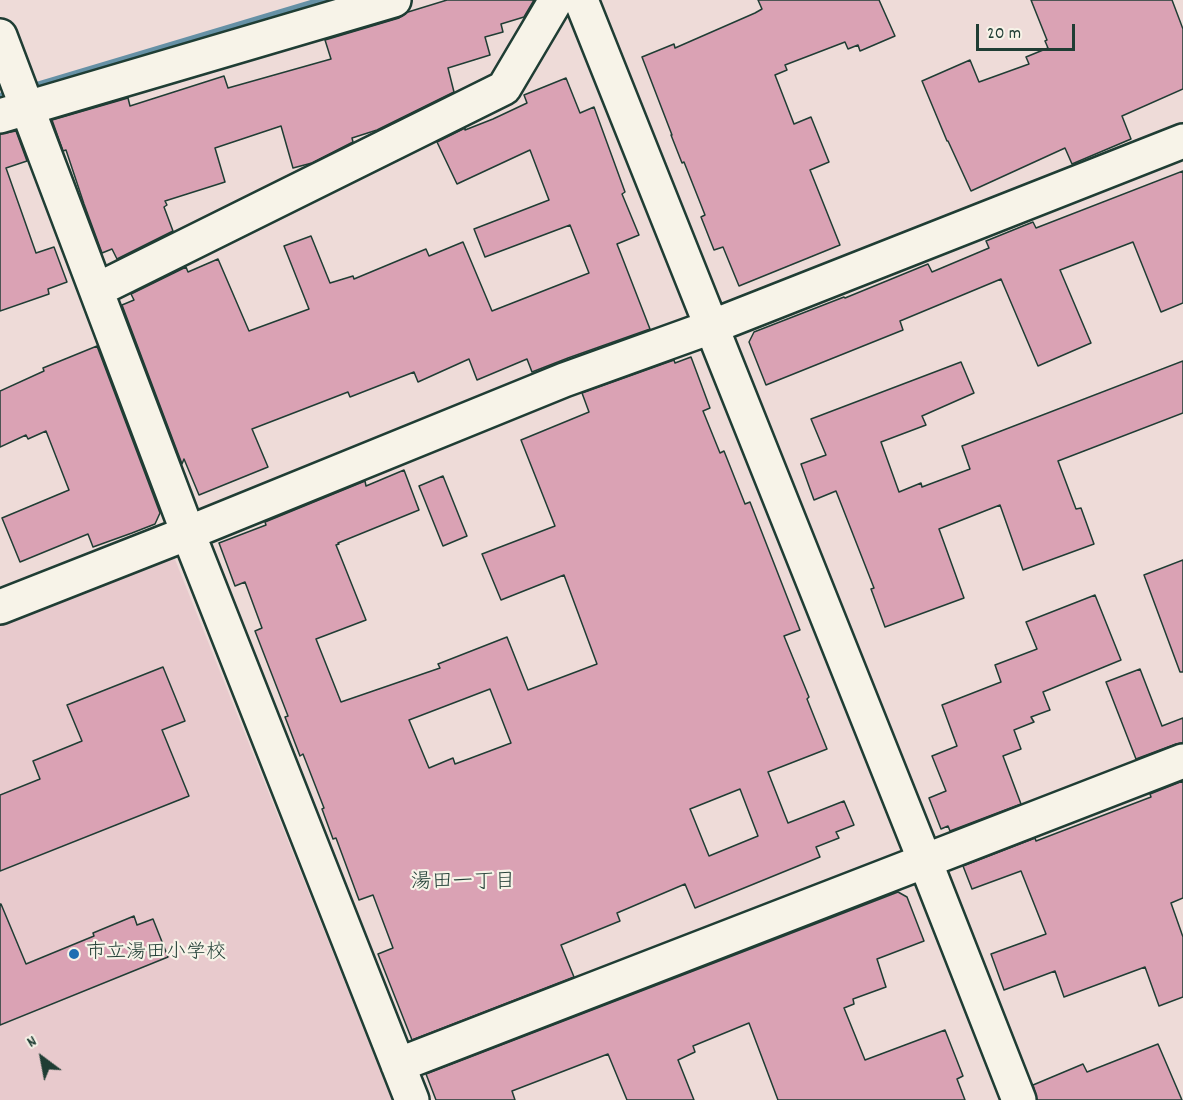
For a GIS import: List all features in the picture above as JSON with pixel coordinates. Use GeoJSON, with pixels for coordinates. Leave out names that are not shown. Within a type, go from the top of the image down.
{"type":"FeatureCollection","features":[{"type":"Feature","properties":{"kind":"street"},"geometry":{"type":"LineString","coordinates":[[18,103],[394,0]]}},
{"type":"Feature","properties":{"kind":"street"},"geometry":{"type":"LineString","coordinates":[[97,291],[504,88],[556,0]]}},
{"type":"Feature","properties":{"kind":"street"},"geometry":{"type":"LineString","coordinates":[[581,0],[1019,1100]]}},
{"type":"Feature","properties":{"kind":"street"},"geometry":{"type":"LineString","coordinates":[[0,36],[18,103],[97,291],[412,1100]]}},
{"type":"Feature","properties":{"kind":"street"},"geometry":{"type":"LineString","coordinates":[[0,607],[564,380],[711,327],[1183,141]]}},
{"type":"Feature","properties":{"kind":"street"},"geometry":{"type":"LineString","coordinates":[[398,1065],[1183,761]]}},
{"type":"Feature","properties":{"kind":"shaded area"},"geometry":{"type":"Polygon","coordinates":[[[168,542],[392,1100],[0,1100],[0,607],[168,542]]]}},
{"type":"Feature","properties":{"kind":"building"},"geometry":{"type":"Polygon","coordinates":[[[447,0],[534,0],[524,17],[501,24],[503,32],[485,37],[490,55],[448,68],[454,92],[377,130],[352,138],[353,142],[312,163],[293,168],[281,126],[215,148],[225,182],[165,201],[167,205],[164,207],[173,231],[117,259],[112,249],[102,253],[66,150],[63,151],[52,120],[128,98],[130,106],[224,76],[228,88],[331,59],[325,40],[399,18],[408,12],[447,0]]]}},
{"type":"Feature","properties":{"kind":"building"},"geometry":{"type":"Polygon","coordinates":[[[758,0],[879,0],[895,36],[860,51],[858,45],[848,49],[845,42],[785,65],[787,70],[775,75],[794,124],[811,117],[829,162],[810,170],[840,245],[739,286],[723,247],[714,250],[701,217],[705,215],[684,162],[682,163],[642,57],[674,44],[675,48],[755,13],[762,9],[758,0]]]}},
{"type":"Feature","properties":{"kind":"building"},"geometry":{"type":"Polygon","coordinates":[[[1031,0],[1172,0],[1183,29],[1183,89],[1122,116],[1131,139],[1072,164],[1065,148],[971,191],[922,81],[970,60],[979,82],[1029,64],[1026,57],[1048,48],[1031,0]]]}},
{"type":"Feature","properties":{"kind":"building"},"geometry":{"type":"Polygon","coordinates":[[[566,78],[580,113],[594,107],[625,192],[622,194],[639,235],[617,244],[650,329],[532,372],[527,359],[477,380],[469,359],[418,382],[414,372],[350,397],[348,392],[252,429],[268,467],[199,495],[184,459],[182,464],[122,305],[134,300],[131,294],[186,267],[188,272],[218,259],[249,331],[309,309],[284,246],[311,236],[330,283],[353,276],[354,279],[426,249],[429,256],[463,242],[492,311],[589,273],[570,225],[485,257],[474,229],[549,200],[530,150],[457,184],[437,142],[527,103],[524,95],[566,78]]]}},
{"type":"Feature","properties":{"kind":"building"},"geometry":{"type":"Polygon","coordinates":[[[16,131],[27,161],[6,168],[36,253],[54,247],[67,282],[48,289],[49,294],[0,311],[0,134],[16,131]]]}},
{"type":"Feature","properties":{"kind":"building"},"geometry":{"type":"Polygon","coordinates":[[[1183,171],[1183,303],[1161,312],[1133,242],[1060,270],[1091,343],[1038,366],[1001,279],[900,321],[903,330],[766,385],[749,342],[754,332],[928,264],[932,272],[989,248],[986,241],[1033,222],[1036,228],[1183,171]]]}},
{"type":"Feature","properties":{"kind":"building"},"geometry":{"type":"Polygon","coordinates":[[[97,346],[160,513],[155,524],[93,547],[88,534],[20,562],[2,518],[69,490],[46,431],[28,439],[26,435],[0,447],[0,391],[44,371],[43,368],[97,346]]]}},
{"type":"Feature","properties":{"kind":"building"},"geometry":{"type":"Polygon","coordinates":[[[691,357],[710,408],[703,411],[720,453],[724,451],[745,504],[750,502],[800,630],[784,636],[827,749],[768,772],[788,823],[844,801],[854,825],[836,832],[839,838],[816,847],[820,857],[695,908],[685,884],[617,913],[620,921],[561,945],[574,977],[412,1040],[378,954],[393,948],[373,895],[359,900],[336,838],[333,839],[322,809],[324,808],[303,754],[300,756],[285,717],[288,716],[255,631],[262,628],[245,582],[235,586],[219,543],[266,525],[265,522],[365,481],[366,486],[404,470],[419,510],[336,545],[366,620],[316,639],[341,702],[440,668],[438,664],[507,637],[528,690],[597,664],[564,575],[501,600],[482,554],[555,526],[521,440],[589,412],[582,393],[674,360],[675,363],[691,357]],[[490,689],[409,720],[429,768],[453,758],[455,764],[511,743],[490,689]],[[740,789],[690,809],[709,856],[758,836],[740,789]]]}},
{"type":"Feature","properties":{"kind":"building"},"geometry":{"type":"Polygon","coordinates":[[[1183,361],[1183,413],[1058,461],[1076,509],[1081,508],[1094,544],[1023,570],[1000,505],[939,529],[964,598],[885,627],[871,589],[874,588],[836,491],[814,500],[801,464],[826,455],[811,419],[961,362],[974,393],[922,416],[926,425],[881,442],[899,492],[921,483],[922,487],[970,469],[962,446],[1183,361]]]}},
{"type":"Feature","properties":{"kind":"building"},"geometry":{"type":"Polygon","coordinates":[[[443,476],[467,536],[443,546],[419,486],[443,476]]]}},
{"type":"Feature","properties":{"kind":"building"},"geometry":{"type":"Polygon","coordinates":[[[1183,560],[1183,672],[1180,672],[1144,575],[1183,560]]]}},
{"type":"Feature","properties":{"kind":"building"},"geometry":{"type":"Polygon","coordinates":[[[1095,595],[1121,660],[1043,692],[1050,710],[1031,717],[1034,722],[1014,730],[1021,749],[1003,756],[1021,804],[950,831],[948,826],[941,829],[929,798],[946,791],[932,756],[957,746],[942,705],[1001,682],[995,665],[1037,649],[1026,622],[1095,595]]]}},
{"type":"Feature","properties":{"kind":"building"},"geometry":{"type":"Polygon","coordinates":[[[163,667],[185,721],[162,730],[189,796],[0,871],[0,795],[40,779],[33,761],[82,741],[67,705],[163,667]]]}},
{"type":"Feature","properties":{"kind":"building"},"geometry":{"type":"Polygon","coordinates":[[[1140,669],[1162,726],[1183,718],[1183,743],[1136,759],[1106,682],[1140,669]]]}},
{"type":"Feature","properties":{"kind":"building"},"geometry":{"type":"Polygon","coordinates":[[[1183,781],[1183,898],[1171,903],[1183,937],[1183,997],[1159,1006],[1145,967],[1064,997],[1055,971],[1004,990],[991,954],[1046,934],[1021,871],[972,889],[963,866],[1151,797],[1150,794],[1183,781]]]}},
{"type":"Feature","properties":{"kind":"building"},"geometry":{"type":"Polygon","coordinates":[[[898,892],[907,897],[924,941],[877,959],[886,987],[853,999],[854,1004],[844,1008],[865,1060],[945,1030],[963,1076],[957,1079],[965,1100],[778,1100],[749,1023],[693,1046],[695,1052],[678,1060],[694,1100],[627,1100],[608,1054],[512,1091],[515,1100],[436,1100],[426,1074],[898,892]]]}},
{"type":"Feature","properties":{"kind":"building"},"geometry":{"type":"Polygon","coordinates":[[[0,904],[26,964],[94,936],[93,933],[134,916],[137,925],[153,919],[168,957],[0,1025],[0,904]]]}},
{"type":"Feature","properties":{"kind":"building"},"geometry":{"type":"Polygon","coordinates":[[[1158,1044],[1182,1100],[1037,1100],[1033,1085],[1083,1064],[1087,1072],[1158,1044]]]}},
{"type":"Feature","properties":{"kind":"waterway"},"geometry":{"type":"LineString","coordinates":[[0,98],[328,0]]}},
{"type":"Feature","properties":{"kind":"place","name":"市立湯田小学校"},"geometry":{"type":"Point","coordinates":[74,954]}},
{"type":"Feature","properties":{"kind":"district","name":"湯田一丁目"},"geometry":{"type":"Point","coordinates":[463,884]}}]}
